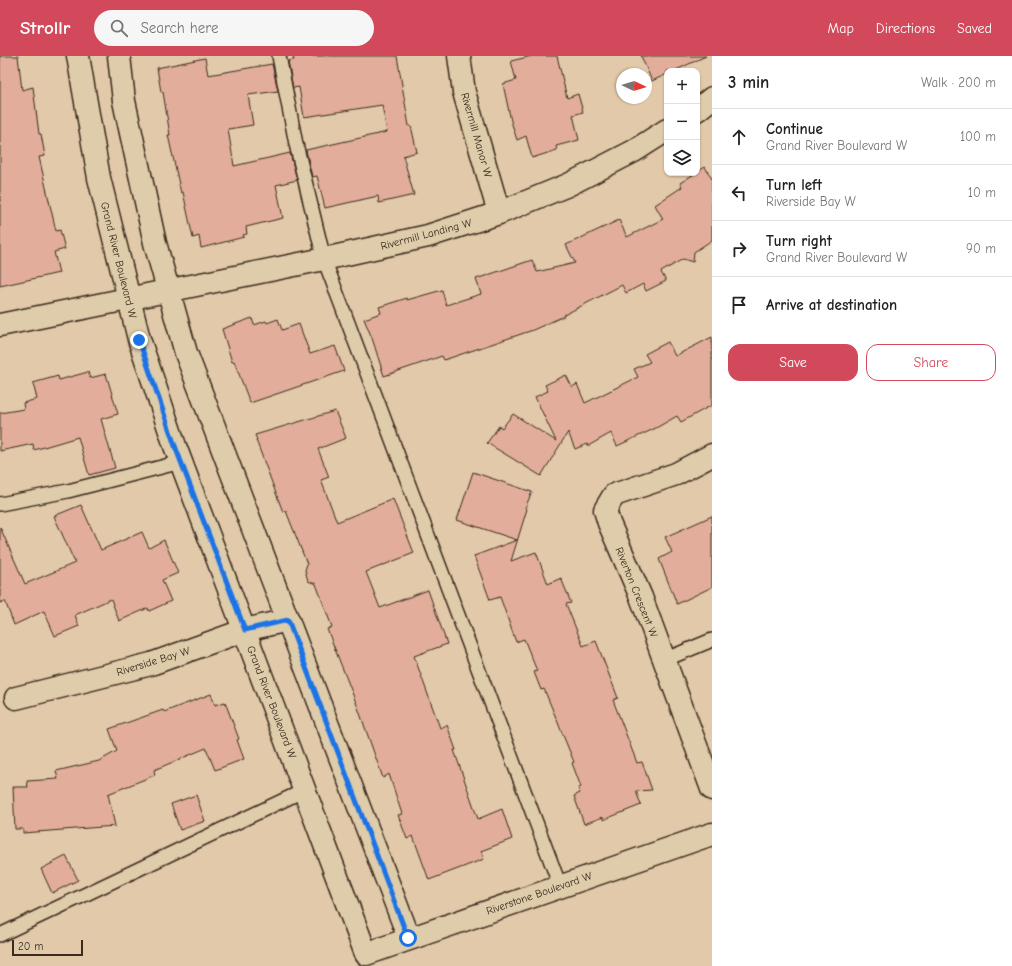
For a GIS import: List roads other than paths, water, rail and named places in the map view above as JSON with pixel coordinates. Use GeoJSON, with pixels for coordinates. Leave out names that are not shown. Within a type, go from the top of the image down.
{"type":"FeatureCollection","features":[{"type":"Feature","properties":{"kind":"street","name":"Grand River Boulevard W"},"geometry":{"type":"LineString","coordinates":[[78,56],[99,178],[139,340],[181,462],[366,954]]}},
{"type":"Feature","properties":{"kind":"street"},"geometry":{"type":"LineString","coordinates":[[119,56],[124,101],[155,243],[186,353],[408,938]]}},
{"type":"Feature","properties":{"kind":"street","name":"Rivermill Manor W"},"geometry":{"type":"LineString","coordinates":[[459,56],[464,92],[499,214]]}},
{"type":"Feature","properties":{"kind":"street"},"geometry":{"type":"LineString","coordinates":[[700,108],[712,98]]}},
{"type":"Feature","properties":{"kind":"street","name":"Rivermill Landing W"},"geometry":{"type":"LineString","coordinates":[[0,325],[324,259],[428,236],[499,214],[568,185],[634,151],[664,132]]}},
{"type":"Feature","properties":{"kind":"street","name":"Riverton Crescent W"},"geometry":{"type":"LineString","coordinates":[[712,455],[676,474],[614,495],[605,510],[609,523],[641,597],[712,789]]}},
{"type":"Feature","properties":{"kind":"street","name":"Riverside Bay W"},"geometry":{"type":"LineString","coordinates":[[16,698],[151,664],[245,630],[288,620]]}},
{"type":"Feature","properties":{"kind":"street","name":"Riverstone Boulevard W"},"geometry":{"type":"LineString","coordinates":[[366,954],[408,938],[712,834]]}},
{"type":"Feature","properties":{"kind":"lane"},"geometry":{"type":"LineString","coordinates":[[279,56],[296,144],[324,259],[560,886]]}},
{"type":"Feature","properties":{"kind":"lane"},"geometry":{"type":"LineString","coordinates":[[0,504],[68,491],[181,462]]}},
{"type":"Feature","properties":{"kind":"lane"},"geometry":{"type":"LineString","coordinates":[[664,660],[712,640]]}},
{"type":"Feature","properties":{"kind":"lane"},"geometry":{"type":"LineString","coordinates":[[0,935],[305,790]]}}]}
